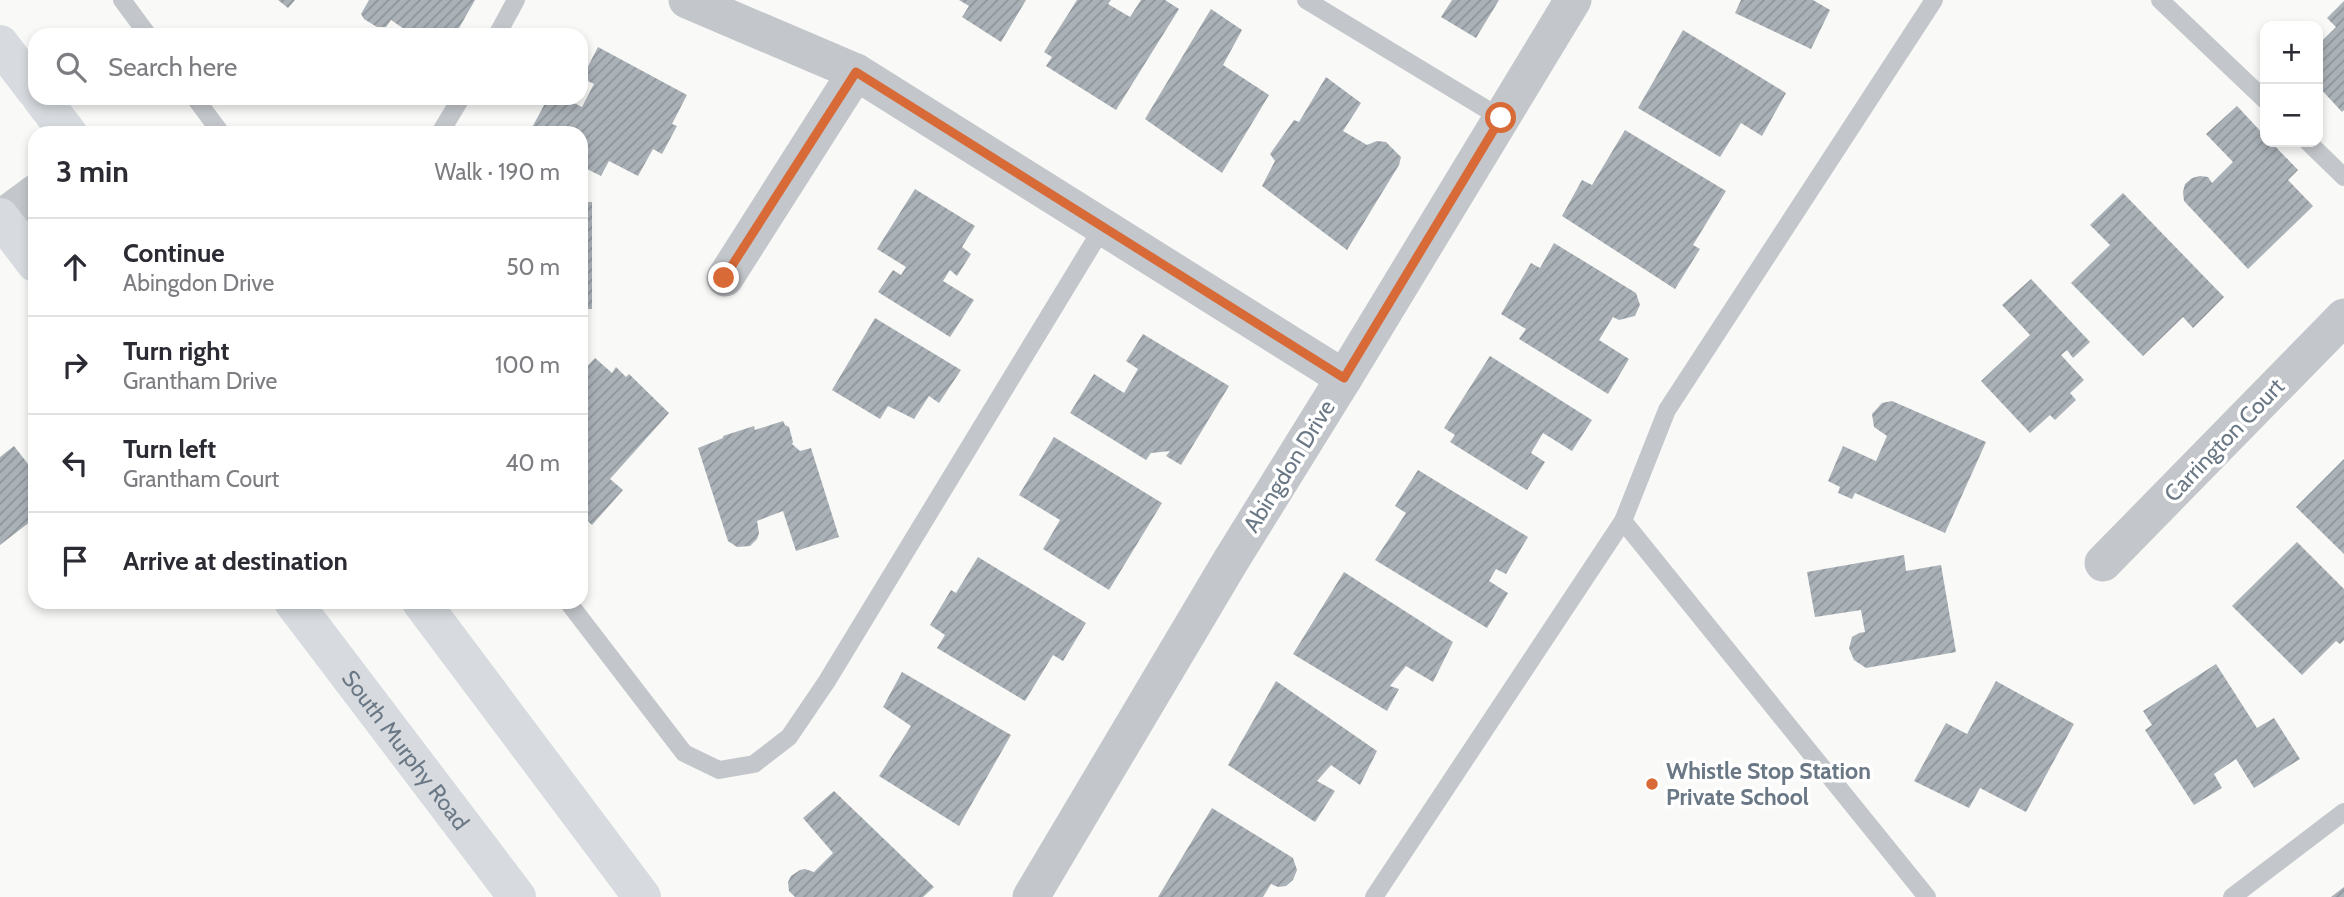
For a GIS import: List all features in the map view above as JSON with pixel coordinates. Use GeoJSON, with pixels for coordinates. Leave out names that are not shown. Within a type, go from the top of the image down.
{"type":"FeatureCollection","features":[{"type":"Feature","properties":{"kind":"main road"},"geometry":{"type":"LineString","coordinates":[[0,44],[28,81]]}},
{"type":"Feature","properties":{"kind":"main road"},"geometry":{"type":"LineString","coordinates":[[46,105],[63,126]]}},
{"type":"Feature","properties":{"kind":"main road"},"geometry":{"type":"LineString","coordinates":[[0,218],[28,255]]}},
{"type":"Feature","properties":{"kind":"main road","name":"South Murphy Road"},"geometry":{"type":"LineString","coordinates":[[298,609],[517,897]]}},
{"type":"Feature","properties":{"kind":"main road"},"geometry":{"type":"LineString","coordinates":[[426,609],[642,897]]}},
{"type":"Feature","properties":{"kind":"street"},"geometry":{"type":"LineString","coordinates":[[687,0],[856,72],[1344,378]]}},
{"type":"Feature","properties":{"kind":"street","name":"Abingdon Drive"},"geometry":{"type":"LineString","coordinates":[[1031,897],[1230,562],[1573,0]]}},
{"type":"Feature","properties":{"kind":"street"},"geometry":{"type":"LineString","coordinates":[[724,278],[856,72]]}},
{"type":"Feature","properties":{"kind":"street"},"geometry":{"type":"LineString","coordinates":[[0,218],[28,199]]}},
{"type":"Feature","properties":{"kind":"street","name":"Carrington Court"},"geometry":{"type":"LineString","coordinates":[[2103,563],[2344,317]]}},
{"type":"Feature","properties":{"kind":"lane"},"geometry":{"type":"LineString","coordinates":[[121,0],[143,28]]}},
{"type":"Feature","properties":{"kind":"lane"},"geometry":{"type":"LineString","coordinates":[[501,28],[516,0]]}},
{"type":"Feature","properties":{"kind":"lane"},"geometry":{"type":"LineString","coordinates":[[1306,0],[1501,118]]}},
{"type":"Feature","properties":{"kind":"lane"},"geometry":{"type":"LineString","coordinates":[[1374,897],[1623,521],[1667,410],[1934,0]]}},
{"type":"Feature","properties":{"kind":"lane"},"geometry":{"type":"LineString","coordinates":[[2160,0],[2260,95]]}},
{"type":"Feature","properties":{"kind":"lane"},"geometry":{"type":"LineString","coordinates":[[200,105],[217,126]]}},
{"type":"Feature","properties":{"kind":"lane"},"geometry":{"type":"LineString","coordinates":[[444,126],[457,105]]}},
{"type":"Feature","properties":{"kind":"lane"},"geometry":{"type":"LineString","coordinates":[[2313,147],[2344,177]]}},
{"type":"Feature","properties":{"kind":"lane"},"geometry":{"type":"LineString","coordinates":[[573,609],[684,753],[719,770],[754,764],[789,737],[827,681],[1103,227]]}},
{"type":"Feature","properties":{"kind":"lane"},"geometry":{"type":"LineString","coordinates":[[1623,521],[1927,897]]}},
{"type":"Feature","properties":{"kind":"lane"},"geometry":{"type":"LineString","coordinates":[[2232,897],[2344,812]]}},
{"type":"Feature","properties":{"kind":"building"},"geometry":{"type":"Polygon","coordinates":[[[278,0],[295,0],[288,8],[278,0]]]}},
{"type":"Feature","properties":{"kind":"building"},"geometry":{"type":"Polygon","coordinates":[[[369,0],[475,0],[459,28],[403,28],[391,20],[386,27],[377,27],[361,14],[369,0]]]}},
{"type":"Feature","properties":{"kind":"building"},"geometry":{"type":"Polygon","coordinates":[[[959,0],[1026,0],[1001,42],[962,17],[969,6],[959,0]]]}},
{"type":"Feature","properties":{"kind":"building"},"geometry":{"type":"Polygon","coordinates":[[[1077,0],[1111,0],[1108,4],[1130,17],[1141,0],[1165,0],[1179,9],[1116,110],[1046,66],[1052,57],[1044,52],[1077,0]]]}},
{"type":"Feature","properties":{"kind":"building"},"geometry":{"type":"Polygon","coordinates":[[[1452,0],[1499,0],[1476,38],[1441,17],[1452,0]]]}},
{"type":"Feature","properties":{"kind":"building"},"geometry":{"type":"Polygon","coordinates":[[[1741,0],[1813,0],[1830,10],[1811,49],[1735,13],[1741,0]]]}},
{"type":"Feature","properties":{"kind":"building"},"geometry":{"type":"Polygon","coordinates":[[[2344,1],[2342,112],[2323,91],[2323,40],[2336,27],[2327,18],[2344,1]]]}},
{"type":"Feature","properties":{"kind":"building"},"geometry":{"type":"Polygon","coordinates":[[[1211,9],[1242,30],[1223,65],[1269,95],[1222,173],[1145,119],[1211,9]]]}},
{"type":"Feature","properties":{"kind":"building"},"geometry":{"type":"Polygon","coordinates":[[[1683,30],[1786,93],[1762,136],[1741,123],[1720,157],[1638,108],[1683,30]]]}},
{"type":"Feature","properties":{"kind":"building"},"geometry":{"type":"Polygon","coordinates":[[[598,47],[687,95],[672,124],[677,126],[662,154],[653,149],[638,176],[609,161],[601,176],[588,170],[588,126],[533,126],[544,105],[588,105],[588,96],[594,84],[588,81],[588,66],[598,47]]]}},
{"type":"Feature","properties":{"kind":"building"},"geometry":{"type":"Polygon","coordinates":[[[1326,77],[1361,103],[1343,131],[1367,145],[1377,141],[1386,142],[1401,157],[1399,165],[1347,250],[1262,186],[1275,161],[1270,154],[1294,120],[1299,122],[1326,77]]]}},
{"type":"Feature","properties":{"kind":"building"},"geometry":{"type":"Polygon","coordinates":[[[2237,106],[2260,131],[2260,147],[2276,147],[2298,170],[2288,180],[2313,206],[2248,269],[2184,201],[2185,184],[2192,178],[2208,177],[2212,183],[2233,162],[2206,134],[2237,106]]]}},
{"type":"Feature","properties":{"kind":"building"},"geometry":{"type":"Polygon","coordinates":[[[1625,130],[1726,191],[1693,245],[1700,249],[1675,289],[1562,216],[1582,180],[1592,185],[1625,130]]]}},
{"type":"Feature","properties":{"kind":"building"},"geometry":{"type":"Polygon","coordinates":[[[915,189],[975,226],[962,247],[971,254],[957,276],[950,270],[943,281],[974,300],[950,337],[878,292],[893,270],[901,275],[906,267],[877,249],[915,189]]]}},
{"type":"Feature","properties":{"kind":"building"},"geometry":{"type":"Polygon","coordinates":[[[2123,193],[2224,297],[2193,328],[2183,317],[2143,356],[2071,283],[2110,245],[2090,225],[2123,193]]]}},
{"type":"Feature","properties":{"kind":"building"},"geometry":{"type":"Polygon","coordinates":[[[588,202],[592,202],[592,309],[588,309],[588,202]]]}},
{"type":"Feature","properties":{"kind":"building"},"geometry":{"type":"Polygon","coordinates":[[[1554,243],[1636,293],[1640,305],[1635,316],[1619,320],[1613,317],[1599,340],[1629,359],[1608,394],[1519,339],[1526,329],[1501,314],[1531,263],[1540,268],[1554,243]]]}},
{"type":"Feature","properties":{"kind":"building"},"geometry":{"type":"Polygon","coordinates":[[[2031,279],[2090,342],[2073,358],[2067,350],[2061,355],[2084,380],[2070,393],[2076,400],[2055,420],[2050,415],[2030,433],[1981,381],[2030,335],[2002,305],[2031,279]]]}},
{"type":"Feature","properties":{"kind":"building"},"geometry":{"type":"Polygon","coordinates":[[[875,318],[961,370],[939,403],[929,396],[914,419],[888,406],[880,419],[832,390],[875,318]]]}},
{"type":"Feature","properties":{"kind":"building"},"geometry":{"type":"Polygon","coordinates":[[[1143,334],[1229,386],[1181,465],[1166,456],[1170,451],[1151,453],[1146,460],[1070,413],[1094,374],[1124,393],[1138,369],[1126,361],[1143,334]]]}},
{"type":"Feature","properties":{"kind":"building"},"geometry":{"type":"Polygon","coordinates":[[[1490,356],[1592,420],[1572,451],[1543,433],[1531,453],[1545,462],[1527,490],[1450,442],[1455,435],[1444,428],[1490,356]]]}},
{"type":"Feature","properties":{"kind":"building"},"geometry":{"type":"Polygon","coordinates":[[[595,358],[612,373],[616,367],[626,377],[629,374],[669,413],[610,479],[623,490],[592,525],[588,521],[588,366],[595,358]]]}},
{"type":"Feature","properties":{"kind":"building"},"geometry":{"type":"Polygon","coordinates":[[[1892,401],[1986,442],[1945,533],[1855,493],[1852,499],[1838,493],[1840,487],[1828,481],[1843,446],[1876,461],[1887,436],[1874,427],[1872,414],[1882,403],[1892,401]]]}},
{"type":"Feature","properties":{"kind":"building"},"geometry":{"type":"Polygon","coordinates":[[[783,421],[789,427],[792,444],[800,451],[811,448],[839,537],[796,551],[783,511],[757,521],[757,539],[750,546],[737,547],[728,541],[698,448],[754,426],[755,430],[783,421]]]}},
{"type":"Feature","properties":{"kind":"building"},"geometry":{"type":"Polygon","coordinates":[[[1054,437],[1162,503],[1109,590],[1043,549],[1060,520],[1019,495],[1054,437]]]}},
{"type":"Feature","properties":{"kind":"building"},"geometry":{"type":"Polygon","coordinates":[[[14,446],[28,464],[28,523],[0,545],[0,457],[14,446]]]}},
{"type":"Feature","properties":{"kind":"building"},"geometry":{"type":"Polygon","coordinates":[[[2344,459],[2344,554],[2296,507],[2344,459]]]}},
{"type":"Feature","properties":{"kind":"building"},"geometry":{"type":"Polygon","coordinates":[[[1418,470],[1528,537],[1506,574],[1496,569],[1489,581],[1508,593],[1487,628],[1375,560],[1406,513],[1395,506],[1418,470]]]}},
{"type":"Feature","properties":{"kind":"building"},"geometry":{"type":"Polygon","coordinates":[[[2297,542],[2344,589],[2344,640],[2340,644],[2336,641],[2302,675],[2232,606],[2297,542]]]}},
{"type":"Feature","properties":{"kind":"building"},"geometry":{"type":"Polygon","coordinates":[[[1904,555],[1906,571],[1941,565],[1956,652],[1866,668],[1854,660],[1849,648],[1852,637],[1865,632],[1861,610],[1815,617],[1807,572],[1904,555]]]}},
{"type":"Feature","properties":{"kind":"building"},"geometry":{"type":"Polygon","coordinates":[[[978,557],[1086,623],[1063,661],[1053,655],[1025,701],[937,648],[945,635],[930,625],[951,590],[956,593],[978,557]]]}},
{"type":"Feature","properties":{"kind":"building"},"geometry":{"type":"Polygon","coordinates":[[[1344,572],[1453,642],[1433,682],[1406,666],[1390,686],[1399,689],[1387,711],[1293,654],[1344,572]]]}},
{"type":"Feature","properties":{"kind":"building"},"geometry":{"type":"Polygon","coordinates":[[[2216,664],[2257,728],[2274,718],[2300,759],[2254,788],[2236,759],[2214,774],[2222,788],[2194,805],[2145,730],[2152,725],[2143,711],[2216,664]]]}},
{"type":"Feature","properties":{"kind":"building"},"geometry":{"type":"Polygon","coordinates":[[[902,672],[1011,735],[959,826],[879,776],[911,726],[883,707],[902,672]]]}},
{"type":"Feature","properties":{"kind":"building"},"geometry":{"type":"Polygon","coordinates":[[[1276,681],[1377,751],[1360,785],[1331,765],[1317,781],[1335,791],[1315,822],[1228,765],[1276,681]]]}},
{"type":"Feature","properties":{"kind":"building"},"geometry":{"type":"Polygon","coordinates":[[[1996,681],[2074,724],[2026,812],[1980,788],[1969,808],[1914,781],[1946,723],[1967,734],[1996,681]]]}},
{"type":"Feature","properties":{"kind":"building"},"geometry":{"type":"Polygon","coordinates":[[[834,791],[934,887],[923,897],[795,897],[789,891],[788,882],[791,876],[805,869],[814,872],[833,853],[803,818],[834,791]]]}},
{"type":"Feature","properties":{"kind":"building"},"geometry":{"type":"Polygon","coordinates":[[[1212,808],[1293,858],[1297,870],[1293,880],[1286,886],[1271,884],[1263,897],[1158,897],[1212,808]]]}},
{"type":"Feature","properties":{"kind":"building"},"geometry":{"type":"Polygon","coordinates":[[[2344,887],[2344,897],[2331,897],[2344,887]]]}},
{"type":"Feature","properties":{"kind":"place","name":"Whistle Stop Station Private School"},"geometry":{"type":"Point","coordinates":[1652,784]}},
{"type":"Feature","properties":{"kind":"route"},"geometry":{"type":"LineString","coordinates":[[724,278],[856,72],[1344,378],[1501,118]]}}]}
